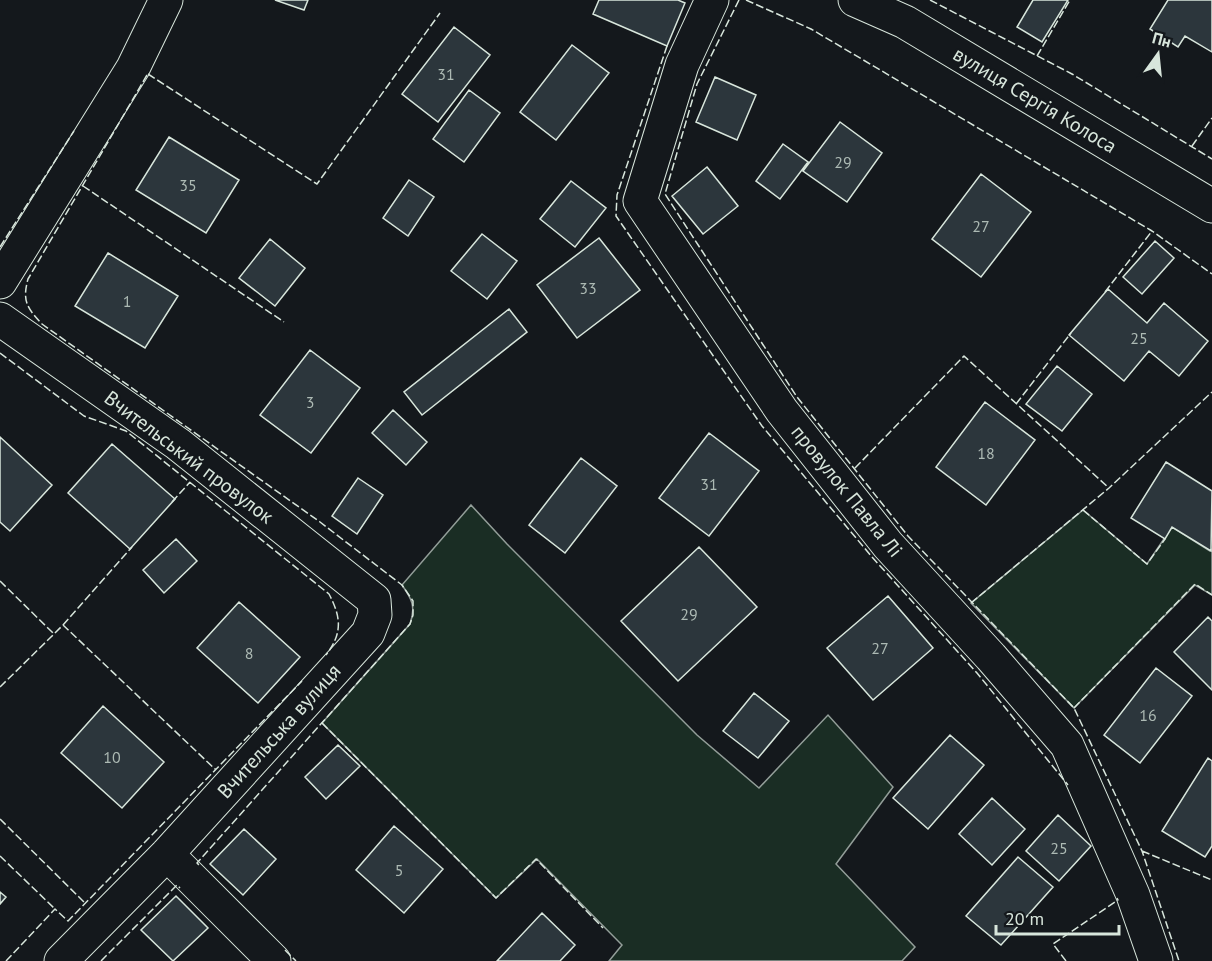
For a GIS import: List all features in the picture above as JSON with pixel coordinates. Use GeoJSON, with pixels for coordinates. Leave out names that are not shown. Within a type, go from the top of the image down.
{"type":"FeatureCollection","features":[{"type":"Feature","properties":{"kind":"street"},"geometry":{"type":"LineString","coordinates":[[0,282],[133,68],[166,0]]}},
{"type":"Feature","properties":{"kind":"street","name":"провулок Павла Лі"},"geometry":{"type":"LineString","coordinates":[[712,0],[682,65],[640,201],[789,420],[888,545],[991,657],[1067,745],[1133,895],[1156,961]]}},
{"type":"Feature","properties":{"kind":"street","name":"вулиця Сергія Колоса"},"geometry":{"type":"LineString","coordinates":[[855,0],[905,22],[1212,206]]}},
{"type":"Feature","properties":{"kind":"street","name":"Вчительський провулок"},"geometry":{"type":"LineString","coordinates":[[0,320],[178,444],[374,600]]}},
{"type":"Feature","properties":{"kind":"street","name":"Вчительська вулиця"},"geometry":{"type":"LineString","coordinates":[[61,961],[167,854],[368,633],[375,615],[374,600]]}},
{"type":"Feature","properties":{"kind":"street"},"geometry":{"type":"LineString","coordinates":[[167,854],[274,961]]}},
{"type":"Feature","properties":{"kind":"green space"},"geometry":{"type":"Polygon","coordinates":[[[471,505],[697,735],[759,788],[828,715],[893,787],[836,864],[915,947],[902,961],[609,961],[622,945],[537,859],[496,898],[322,723],[410,624],[413,613],[412,603],[402,585],[471,505]]]}},
{"type":"Feature","properties":{"kind":"green space"},"geometry":{"type":"Polygon","coordinates":[[[1083,510],[1147,564],[1172,527],[1210,551],[1212,549],[1212,595],[1195,585],[1074,708],[971,603],[1083,510]]]}},
{"type":"Feature","properties":{"kind":"building"},"geometry":{"type":"Polygon","coordinates":[[[275,0],[308,0],[304,10],[275,0]]]}},
{"type":"Feature","properties":{"kind":"building"},"geometry":{"type":"Polygon","coordinates":[[[599,0],[678,0],[685,3],[667,46],[593,14],[599,0]]]}},
{"type":"Feature","properties":{"kind":"building"},"geometry":{"type":"Polygon","coordinates":[[[1033,0],[1068,0],[1042,42],[1017,27],[1033,0]]]}},
{"type":"Feature","properties":{"kind":"building"},"geometry":{"type":"Polygon","coordinates":[[[1168,0],[1212,0],[1212,52],[1185,36],[1178,47],[1150,29],[1168,0]]]}},
{"type":"Feature","properties":{"kind":"building"},"geometry":{"type":"Polygon","coordinates":[[[454,27],[490,55],[438,122],[402,94],[454,27]]]}},
{"type":"Feature","properties":{"kind":"building"},"geometry":{"type":"Polygon","coordinates":[[[572,45],[609,73],[556,140],[520,112],[572,45]]]}},
{"type":"Feature","properties":{"kind":"building"},"geometry":{"type":"Polygon","coordinates":[[[715,77],[756,95],[737,140],[696,122],[715,77]]]}},
{"type":"Feature","properties":{"kind":"building"},"geometry":{"type":"Polygon","coordinates":[[[469,90],[500,113],[464,162],[433,139],[469,90]]]}},
{"type":"Feature","properties":{"kind":"building"},"geometry":{"type":"Polygon","coordinates":[[[840,122],[882,153],[847,202],[803,171],[840,122]]]}},
{"type":"Feature","properties":{"kind":"building"},"geometry":{"type":"Polygon","coordinates":[[[169,137],[239,180],[206,233],[136,190],[169,137]]]}},
{"type":"Feature","properties":{"kind":"building"},"geometry":{"type":"Polygon","coordinates":[[[783,144],[808,162],[780,199],[756,181],[783,144]]]}},
{"type":"Feature","properties":{"kind":"building"},"geometry":{"type":"Polygon","coordinates":[[[707,167],[738,206],[703,234],[672,196],[707,167]]]}},
{"type":"Feature","properties":{"kind":"building"},"geometry":{"type":"Polygon","coordinates":[[[981,174],[1031,212],[981,277],[932,239],[981,174]]]}},
{"type":"Feature","properties":{"kind":"building"},"geometry":{"type":"Polygon","coordinates":[[[409,180],[434,197],[408,236],[383,218],[409,180]]]}},
{"type":"Feature","properties":{"kind":"building"},"geometry":{"type":"Polygon","coordinates":[[[571,181],[606,208],[575,247],[540,219],[571,181]]]}},
{"type":"Feature","properties":{"kind":"building"},"geometry":{"type":"Polygon","coordinates":[[[482,234],[517,261],[487,299],[451,271],[482,234]]]}},
{"type":"Feature","properties":{"kind":"building"},"geometry":{"type":"Polygon","coordinates":[[[599,238],[640,290],[577,338],[537,285],[599,238]]]}},
{"type":"Feature","properties":{"kind":"building"},"geometry":{"type":"Polygon","coordinates":[[[270,239],[305,268],[275,306],[239,278],[270,239]]]}},
{"type":"Feature","properties":{"kind":"building"},"geometry":{"type":"Polygon","coordinates":[[[1155,241],[1174,258],[1142,294],[1123,277],[1155,241]]]}},
{"type":"Feature","properties":{"kind":"building"},"geometry":{"type":"Polygon","coordinates":[[[108,253],[178,296],[145,348],[75,306],[108,253]]]}},
{"type":"Feature","properties":{"kind":"building"},"geometry":{"type":"Polygon","coordinates":[[[1108,289],[1147,323],[1164,303],[1208,341],[1179,376],[1149,351],[1124,381],[1069,335],[1108,289]]]}},
{"type":"Feature","properties":{"kind":"building"},"geometry":{"type":"Polygon","coordinates":[[[509,309],[527,332],[422,415],[404,392],[509,309]]]}},
{"type":"Feature","properties":{"kind":"building"},"geometry":{"type":"Polygon","coordinates":[[[310,350],[360,388],[311,453],[260,415],[310,350]]]}},
{"type":"Feature","properties":{"kind":"building"},"geometry":{"type":"Polygon","coordinates":[[[1057,366],[1092,394],[1062,431],[1026,404],[1057,366]]]}},
{"type":"Feature","properties":{"kind":"building"},"geometry":{"type":"Polygon","coordinates":[[[985,402],[1035,440],[986,505],[936,467],[985,402]]]}},
{"type":"Feature","properties":{"kind":"building"},"geometry":{"type":"Polygon","coordinates":[[[393,410],[427,442],[406,465],[372,433],[393,410]]]}},
{"type":"Feature","properties":{"kind":"building"},"geometry":{"type":"Polygon","coordinates":[[[709,433],[759,471],[709,536],[659,498],[709,433]]]}},
{"type":"Feature","properties":{"kind":"building"},"geometry":{"type":"Polygon","coordinates":[[[0,437],[52,485],[10,531],[0,522],[0,437]]]}},
{"type":"Feature","properties":{"kind":"building"},"geometry":{"type":"Polygon","coordinates":[[[112,444],[175,499],[130,549],[68,493],[112,444]]]}},
{"type":"Feature","properties":{"kind":"building"},"geometry":{"type":"Polygon","coordinates":[[[581,458],[617,486],[565,553],[529,525],[581,458]]]}},
{"type":"Feature","properties":{"kind":"building"},"geometry":{"type":"Polygon","coordinates":[[[1166,462],[1212,491],[1211,551],[1172,527],[1165,539],[1131,518],[1166,462]]]}},
{"type":"Feature","properties":{"kind":"building"},"geometry":{"type":"Polygon","coordinates":[[[358,478],[383,495],[357,534],[332,516],[358,478]]]}},
{"type":"Feature","properties":{"kind":"building"},"geometry":{"type":"Polygon","coordinates":[[[176,539],[197,561],[164,593],[143,570],[176,539]]]}},
{"type":"Feature","properties":{"kind":"building"},"geometry":{"type":"Polygon","coordinates":[[[699,547],[757,607],[678,681],[621,621],[699,547]]]}},
{"type":"Feature","properties":{"kind":"building"},"geometry":{"type":"Polygon","coordinates":[[[888,596],[933,648],[873,700],[827,648],[888,596]]]}},
{"type":"Feature","properties":{"kind":"building"},"geometry":{"type":"Polygon","coordinates":[[[239,602],[300,657],[258,703],[197,648],[239,602]]]}},
{"type":"Feature","properties":{"kind":"building"},"geometry":{"type":"Polygon","coordinates":[[[1208,617],[1212,621],[1212,690],[1174,652],[1208,617]]]}},
{"type":"Feature","properties":{"kind":"building"},"geometry":{"type":"Polygon","coordinates":[[[1156,668],[1192,696],[1140,763],[1104,735],[1156,668]]]}},
{"type":"Feature","properties":{"kind":"building"},"geometry":{"type":"Polygon","coordinates":[[[754,693],[789,721],[758,758],[723,731],[754,693]]]}},
{"type":"Feature","properties":{"kind":"building"},"geometry":{"type":"Polygon","coordinates":[[[103,706],[164,762],[122,808],[61,753],[103,706]]]}},
{"type":"Feature","properties":{"kind":"building"},"geometry":{"type":"Polygon","coordinates":[[[950,735],[984,765],[928,829],[893,798],[950,735]]]}},
{"type":"Feature","properties":{"kind":"building"},"geometry":{"type":"Polygon","coordinates":[[[338,745],[360,766],[326,799],[305,777],[338,745]]]}},
{"type":"Feature","properties":{"kind":"building"},"geometry":{"type":"Polygon","coordinates":[[[1208,758],[1212,761],[1212,846],[1205,857],[1162,831],[1208,758]]]}},
{"type":"Feature","properties":{"kind":"building"},"geometry":{"type":"Polygon","coordinates":[[[992,798],[1025,829],[992,865],[959,834],[992,798]]]}},
{"type":"Feature","properties":{"kind":"building"},"geometry":{"type":"Polygon","coordinates":[[[1058,815],[1091,846],[1059,881],[1026,851],[1058,815]]]}},
{"type":"Feature","properties":{"kind":"building"},"geometry":{"type":"Polygon","coordinates":[[[394,826],[443,869],[404,913],[356,870],[394,826]]]}},
{"type":"Feature","properties":{"kind":"building"},"geometry":{"type":"Polygon","coordinates":[[[244,829],[276,859],[243,895],[210,864],[244,829]]]}},
{"type":"Feature","properties":{"kind":"building"},"geometry":{"type":"Polygon","coordinates":[[[1018,857],[1053,887],[1001,945],[966,916],[1018,857]]]}},
{"type":"Feature","properties":{"kind":"building"},"geometry":{"type":"Polygon","coordinates":[[[0,892],[6,897],[0,904],[0,892]]]}},
{"type":"Feature","properties":{"kind":"building"},"geometry":{"type":"Polygon","coordinates":[[[176,896],[208,928],[173,961],[141,930],[176,896]]]}},
{"type":"Feature","properties":{"kind":"building"},"geometry":{"type":"Polygon","coordinates":[[[542,913],[575,945],[560,961],[497,961],[542,913]]]}},
{"type":"Feature","properties":{"kind":"fence"},"geometry":{"type":"LineString","coordinates":[[739,0],[697,84],[665,194],[797,397],[908,536],[1074,708],[1142,851],[1179,961]]}},
{"type":"Feature","properties":{"kind":"fence"},"geometry":{"type":"LineString","coordinates":[[746,0],[811,29],[1152,231],[1212,274]]}},
{"type":"Feature","properties":{"kind":"fence"},"geometry":{"type":"LineString","coordinates":[[930,0],[1072,74],[1212,159]]}},
{"type":"Feature","properties":{"kind":"fence"},"geometry":{"type":"LineString","coordinates":[[1037,56],[1070,0]]}},
{"type":"Feature","properties":{"kind":"fence"},"geometry":{"type":"LineString","coordinates":[[148,74],[317,184],[440,13]]}},
{"type":"Feature","properties":{"kind":"fence"},"geometry":{"type":"LineString","coordinates":[[667,46],[617,195],[616,216],[762,426],[872,557],[977,673],[1068,785]]}},
{"type":"Feature","properties":{"kind":"fence"},"geometry":{"type":"LineString","coordinates":[[147,75],[28,279],[26,299],[29,309],[42,324],[320,522],[402,585],[413,601],[413,615],[410,624],[197,863],[199,865]]}},
{"type":"Feature","properties":{"kind":"fence"},"geometry":{"type":"LineString","coordinates":[[1192,146],[1212,118]]}},
{"type":"Feature","properties":{"kind":"fence"},"geometry":{"type":"LineString","coordinates":[[0,247],[74,131]]}},
{"type":"Feature","properties":{"kind":"fence"},"geometry":{"type":"LineString","coordinates":[[83,186],[284,322]]}},
{"type":"Feature","properties":{"kind":"fence"},"geometry":{"type":"LineString","coordinates":[[1105,292],[1152,231]]}},
{"type":"Feature","properties":{"kind":"fence"},"geometry":{"type":"LineString","coordinates":[[1016,404],[1071,333]]}},
{"type":"Feature","properties":{"kind":"fence"},"geometry":{"type":"LineString","coordinates":[[0,353],[84,416],[126,431],[329,594],[338,618],[338,632],[326,655]]}},
{"type":"Feature","properties":{"kind":"fence"},"geometry":{"type":"LineString","coordinates":[[855,468],[964,356],[1109,488]]}},
{"type":"Feature","properties":{"kind":"fence"},"geometry":{"type":"LineString","coordinates":[[971,603],[1109,488],[1212,392]]}},
{"type":"Feature","properties":{"kind":"fence"},"geometry":{"type":"LineString","coordinates":[[172,502],[190,482]]}},
{"type":"Feature","properties":{"kind":"fence"},"geometry":{"type":"LineString","coordinates":[[1083,510],[1147,564],[1165,539]]}},
{"type":"Feature","properties":{"kind":"fence"},"geometry":{"type":"LineString","coordinates":[[63,625],[132,547]]}},
{"type":"Feature","properties":{"kind":"fence"},"geometry":{"type":"LineString","coordinates":[[0,581],[54,634],[63,625],[216,770]]}},
{"type":"Feature","properties":{"kind":"fence"},"geometry":{"type":"LineString","coordinates":[[1074,708],[1195,584],[1212,595]]}},
{"type":"Feature","properties":{"kind":"fence"},"geometry":{"type":"LineString","coordinates":[[0,687],[54,634]]}},
{"type":"Feature","properties":{"kind":"fence"},"geometry":{"type":"LineString","coordinates":[[6,961],[55,909],[68,921],[302,681]]}},
{"type":"Feature","properties":{"kind":"fence"},"geometry":{"type":"LineString","coordinates":[[322,723],[496,898],[536,859],[603,928]]}},
{"type":"Feature","properties":{"kind":"fence"},"geometry":{"type":"LineString","coordinates":[[0,819],[86,904]]}},
{"type":"Feature","properties":{"kind":"fence"},"geometry":{"type":"LineString","coordinates":[[1142,851],[1212,880]]}},
{"type":"Feature","properties":{"kind":"fence"},"geometry":{"type":"LineString","coordinates":[[0,856],[55,909]]}},
{"type":"Feature","properties":{"kind":"fence"},"geometry":{"type":"LineString","coordinates":[[101,961],[177,885],[180,888]]}},
{"type":"Feature","properties":{"kind":"fence"},"geometry":{"type":"LineString","coordinates":[[1066,961],[1053,944],[1118,900],[1117,898]]}},
{"type":"Feature","properties":{"kind":"fence"},"geometry":{"type":"LineString","coordinates":[[285,950],[296,961]]}}]}
